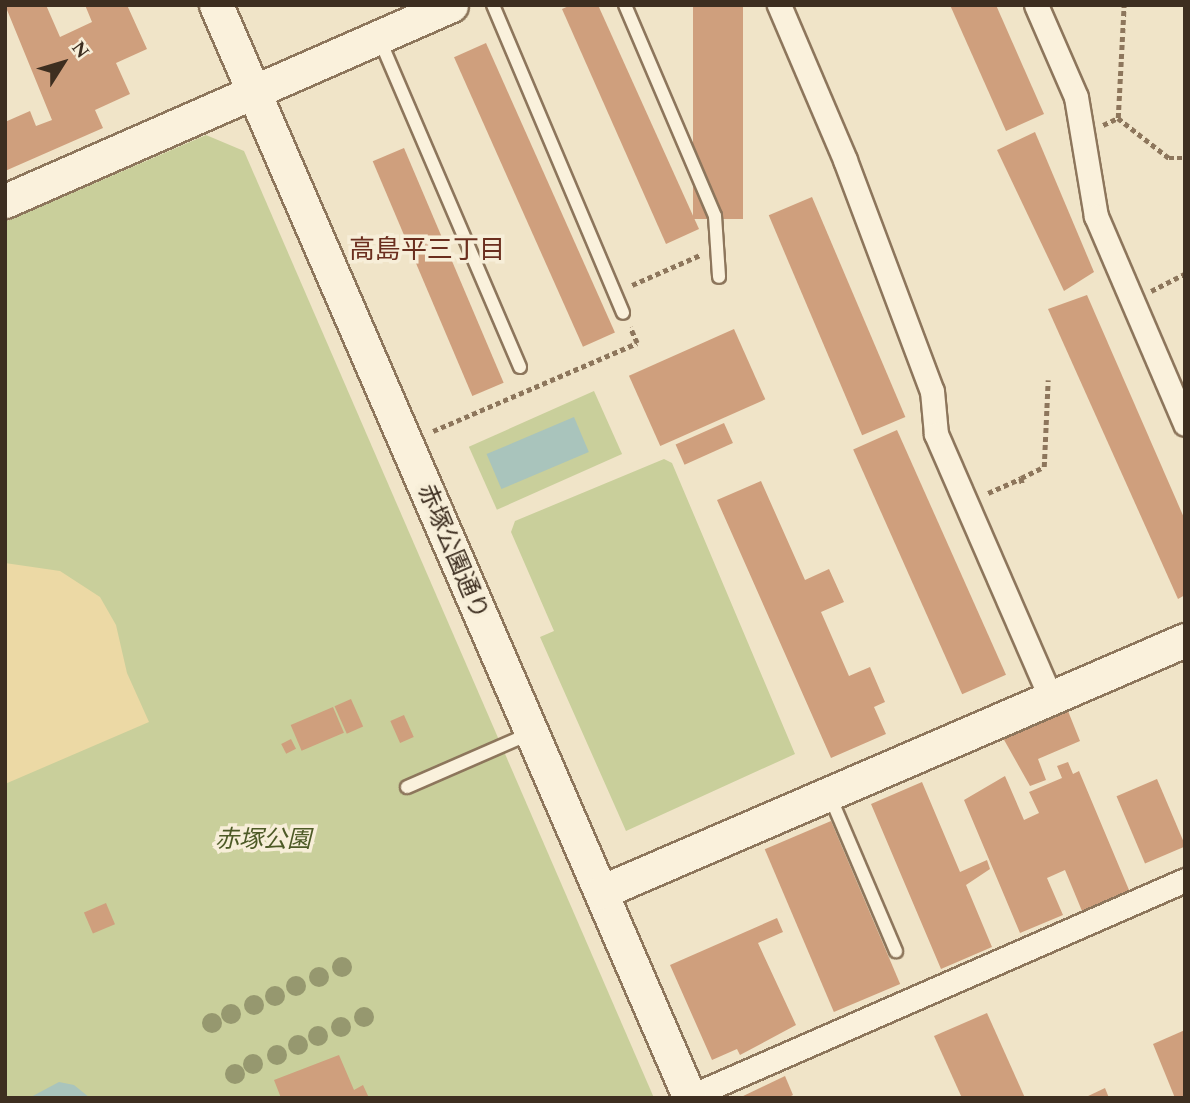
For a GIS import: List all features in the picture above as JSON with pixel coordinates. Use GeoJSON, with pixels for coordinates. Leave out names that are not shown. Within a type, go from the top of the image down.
{"type":"FeatureCollection","features":[{"type":"Feature","properties":{"kind":"street","name":"赤塚公園通り"},"geometry":{"type":"LineString","coordinates":[[216,5],[689,1097]]}},
{"type":"Feature","properties":{"kind":"street"},"geometry":{"type":"LineString","coordinates":[[5,201],[379,37],[413,13],[451,5]]}},
{"type":"Feature","properties":{"kind":"street"},"geometry":{"type":"LineString","coordinates":[[779,5],[845,160],[932,391],[936,434],[1051,698]]}},
{"type":"Feature","properties":{"kind":"street"},"geometry":{"type":"LineString","coordinates":[[1036,5],[1076,97],[1096,216],[1185,424]]}},
{"type":"Feature","properties":{"kind":"street"},"geometry":{"type":"LineString","coordinates":[[601,892],[1051,698],[1184,644]]}},
{"type":"Feature","properties":{"kind":"street"},"geometry":{"type":"LineString","coordinates":[[689,1097],[1185,880]]}},
{"type":"Feature","properties":{"kind":"lane"},"geometry":{"type":"LineString","coordinates":[[493,5],[623,313]]}},
{"type":"Feature","properties":{"kind":"lane"},"geometry":{"type":"LineString","coordinates":[[625,5],[715,216],[719,277]]}},
{"type":"Feature","properties":{"kind":"lane"},"geometry":{"type":"LineString","coordinates":[[379,37],[520,367]]}},
{"type":"Feature","properties":{"kind":"lane"},"geometry":{"type":"LineString","coordinates":[[407,787],[531,733]]}},
{"type":"Feature","properties":{"kind":"lane"},"geometry":{"type":"LineString","coordinates":[[829,793],[896,951]]}},
{"type":"Feature","properties":{"kind":"path"},"geometry":{"type":"LineString","coordinates":[[1118,118],[1124,5]]}},
{"type":"Feature","properties":{"kind":"path"},"geometry":{"type":"LineString","coordinates":[[1082,135],[1118,118]]}},
{"type":"Feature","properties":{"kind":"path"},"geometry":{"type":"LineString","coordinates":[[1118,118],[1169,158],[1185,158]]}},
{"type":"Feature","properties":{"kind":"path"},"geometry":{"type":"LineString","coordinates":[[615,293],[717,247]]}},
{"type":"Feature","properties":{"kind":"path"},"geometry":{"type":"LineString","coordinates":[[1131,300],[1185,274]]}},
{"type":"Feature","properties":{"kind":"path"},"geometry":{"type":"LineString","coordinates":[[429,432],[637,343],[623,313]]}},
{"type":"Feature","properties":{"kind":"path"},"geometry":{"type":"LineString","coordinates":[[1021,478],[1044,467],[1048,380]]}},
{"type":"Feature","properties":{"kind":"green space","name":"赤塚公園"},"geometry":{"type":"Polygon","coordinates":[[[206,135],[244,151],[654,1098],[5,1098],[5,222],[206,135]]]}},
{"type":"Feature","properties":{"kind":"green space"},"geometry":{"type":"Polygon","coordinates":[[[594,391],[622,454],[497,510],[469,447],[594,391]]]}},
{"type":"Feature","properties":{"kind":"green space"},"geometry":{"type":"Polygon","coordinates":[[[664,459],[672,463],[795,754],[626,831],[540,637],[554,631],[511,532],[515,521],[664,459]]]}},
{"type":"Feature","properties":{"kind":"sand"},"geometry":{"type":"Polygon","coordinates":[[[5,563],[60,571],[100,597],[116,625],[127,673],[149,722],[5,784],[5,563]]]}},
{"type":"Feature","properties":{"kind":"water"},"geometry":{"type":"Polygon","coordinates":[[[574,417],[589,452],[501,489],[487,454],[574,417]]]}},
{"type":"Feature","properties":{"kind":"water"},"geometry":{"type":"Polygon","coordinates":[[[59,1082],[74,1085],[90,1098],[29,1098],[59,1082]]]}},
{"type":"Feature","properties":{"kind":"building"},"geometry":{"type":"Polygon","coordinates":[[[5,5],[46,5],[60,37],[92,22],[85,5],[127,5],[147,49],[116,63],[130,94],[95,110],[103,128],[5,171],[5,122],[30,111],[36,126],[52,120],[5,5]]]}},
{"type":"Feature","properties":{"kind":"building"},"geometry":{"type":"Polygon","coordinates":[[[571,5],[598,5],[699,229],[666,244],[562,9],[571,5]]]}},
{"type":"Feature","properties":{"kind":"building"},"geometry":{"type":"Polygon","coordinates":[[[693,5],[743,5],[743,219],[693,219],[693,5]]]}},
{"type":"Feature","properties":{"kind":"building"},"geometry":{"type":"Polygon","coordinates":[[[950,5],[996,5],[1044,114],[1006,131],[950,5]]]}},
{"type":"Feature","properties":{"kind":"building"},"geometry":{"type":"Polygon","coordinates":[[[486,43],[615,333],[583,347],[454,57],[486,43]]]}},
{"type":"Feature","properties":{"kind":"building"},"geometry":{"type":"Polygon","coordinates":[[[1035,132],[1094,272],[1064,291],[997,150],[1035,132]]]}},
{"type":"Feature","properties":{"kind":"building"},"geometry":{"type":"Polygon","coordinates":[[[404,148],[504,383],[472,396],[373,161],[404,148]]]}},
{"type":"Feature","properties":{"kind":"building"},"geometry":{"type":"Polygon","coordinates":[[[812,197],[905,417],[862,435],[769,215],[812,197]]]}},
{"type":"Feature","properties":{"kind":"building"},"geometry":{"type":"Polygon","coordinates":[[[1087,295],[1185,520],[1185,595],[1178,599],[1048,309],[1087,295]]]}},
{"type":"Feature","properties":{"kind":"building"},"geometry":{"type":"Polygon","coordinates":[[[734,329],[765,399],[660,446],[629,376],[734,329]]]}},
{"type":"Feature","properties":{"kind":"building"},"geometry":{"type":"Polygon","coordinates":[[[724,423],[733,443],[685,465],[676,445],[724,423]]]}},
{"type":"Feature","properties":{"kind":"building"},"geometry":{"type":"Polygon","coordinates":[[[897,430],[1006,675],[962,694],[853,450],[897,430]]]}},
{"type":"Feature","properties":{"kind":"building"},"geometry":{"type":"Polygon","coordinates":[[[761,481],[805,580],[829,569],[844,602],[821,612],[849,676],[870,667],[885,702],[874,707],[886,734],[831,758],[717,500],[761,481]]]}},
{"type":"Feature","properties":{"kind":"building"},"geometry":{"type":"Polygon","coordinates":[[[351,699],[363,726],[347,734],[335,706],[351,699]]]}},
{"type":"Feature","properties":{"kind":"building"},"geometry":{"type":"Polygon","coordinates":[[[333,707],[344,733],[302,751],[291,725],[333,707]]]}},
{"type":"Feature","properties":{"kind":"building"},"geometry":{"type":"Polygon","coordinates":[[[1068,711],[1080,741],[1038,759],[1046,780],[1030,786],[1003,738],[1068,711]]]}},
{"type":"Feature","properties":{"kind":"building"},"geometry":{"type":"Polygon","coordinates":[[[404,715],[414,737],[400,743],[390,721],[404,715]]]}},
{"type":"Feature","properties":{"kind":"building"},"geometry":{"type":"Polygon","coordinates":[[[291,739],[296,749],[286,754],[281,744],[291,739]]]}},
{"type":"Feature","properties":{"kind":"building"},"geometry":{"type":"Polygon","coordinates":[[[1068,762],[1073,774],[1079,771],[1129,890],[1082,911],[1065,870],[1047,878],[1063,915],[1020,933],[964,800],[1005,776],[1024,820],[1039,813],[1029,792],[1062,778],[1057,766],[1068,762]]]}},
{"type":"Feature","properties":{"kind":"building"},"geometry":{"type":"Polygon","coordinates":[[[1157,779],[1185,846],[1145,863],[1116,796],[1157,779]]]}},
{"type":"Feature","properties":{"kind":"building"},"geometry":{"type":"Polygon","coordinates":[[[922,782],[960,872],[987,860],[990,869],[966,885],[992,947],[941,969],[871,804],[922,782]]]}},
{"type":"Feature","properties":{"kind":"building"},"geometry":{"type":"Polygon","coordinates":[[[831,821],[900,984],[834,1012],[765,849],[831,821]]]}},
{"type":"Feature","properties":{"kind":"building"},"geometry":{"type":"Polygon","coordinates":[[[106,903],[115,924],[93,934],[84,912],[106,903]]]}},
{"type":"Feature","properties":{"kind":"building"},"geometry":{"type":"Polygon","coordinates":[[[777,918],[783,932],[758,943],[796,1025],[740,1055],[737,1049],[712,1060],[670,965],[777,918]]]}},
{"type":"Feature","properties":{"kind":"building"},"geometry":{"type":"Polygon","coordinates":[[[987,1013],[1025,1098],[962,1098],[934,1036],[987,1013]]]}},
{"type":"Feature","properties":{"kind":"building"},"geometry":{"type":"Polygon","coordinates":[[[1185,1030],[1185,1098],[1175,1098],[1153,1044],[1185,1030]]]}},
{"type":"Feature","properties":{"kind":"building"},"geometry":{"type":"Polygon","coordinates":[[[339,1055],[354,1090],[363,1085],[369,1098],[281,1098],[274,1080],[339,1055]]]}},
{"type":"Feature","properties":{"kind":"building"},"geometry":{"type":"Polygon","coordinates":[[[785,1076],[793,1095],[787,1098],[739,1098],[785,1076]]]}},
{"type":"Feature","properties":{"kind":"building"},"geometry":{"type":"Polygon","coordinates":[[[1105,1088],[1109,1098],[1084,1098],[1105,1088]]]}},
{"type":"Feature","properties":{"kind":"district","name":"高島平三丁目"},"geometry":{"type":"Point","coordinates":[427,251]}}]}
